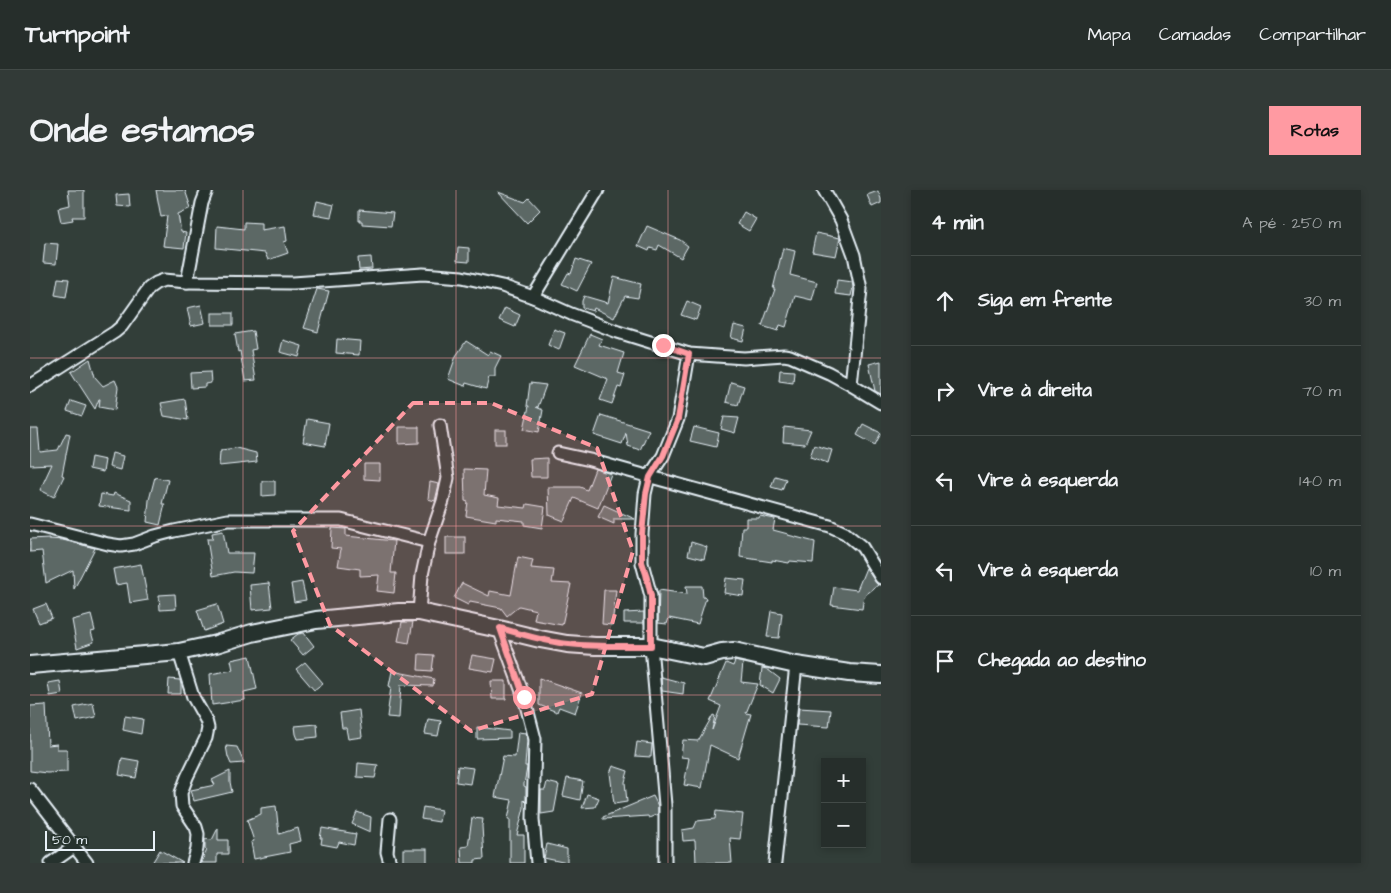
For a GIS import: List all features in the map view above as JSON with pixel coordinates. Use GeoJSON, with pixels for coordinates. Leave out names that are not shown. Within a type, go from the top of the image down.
{"type":"FeatureCollection","features":[{"type":"Feature","properties":{"kind":"street"},"geometry":{"type":"LineString","coordinates":[[187,282],[202,203],[207,190]]}},
{"type":"Feature","properties":{"kind":"street"},"geometry":{"type":"LineString","coordinates":[[533,297],[598,190]]}},
{"type":"Feature","properties":{"kind":"street"},"geometry":{"type":"LineString","coordinates":[[824,190],[841,220],[854,255],[861,289],[851,385]]}},
{"type":"Feature","properties":{"kind":"street"},"geometry":{"type":"LineString","coordinates":[[30,386],[115,332],[122,326],[149,288],[164,280],[292,283],[423,274],[462,277],[502,286],[618,332],[689,354],[744,358],[790,356],[829,373],[881,403]]}},
{"type":"Feature","properties":{"kind":"street"},"geometry":{"type":"LineString","coordinates":[[665,863],[665,806],[651,646],[651,596],[642,562],[643,524],[650,477],[663,456],[678,419],[689,354]]}},
{"type":"Feature","properties":{"kind":"street"},"geometry":{"type":"LineString","coordinates":[[419,612],[422,575],[429,542],[443,501],[448,478],[440,425]]}},
{"type":"Feature","properties":{"kind":"street"},"geometry":{"type":"LineString","coordinates":[[558,453],[590,460],[830,526],[845,533],[862,547],[881,578]]}},
{"type":"Feature","properties":{"kind":"street"},"geometry":{"type":"LineString","coordinates":[[30,524],[122,546],[174,531],[228,520],[341,520],[429,542]]}},
{"type":"Feature","properties":{"kind":"street"},"geometry":{"type":"LineString","coordinates":[[30,666],[179,652],[216,644],[252,633],[316,620],[399,612],[419,612],[500,628],[566,644],[651,646],[704,657],[734,651],[796,665],[849,673],[881,675]]}},
{"type":"Feature","properties":{"kind":"street"},"geometry":{"type":"LineString","coordinates":[[500,628],[524,697],[535,739],[533,819],[537,863]]}},
{"type":"Feature","properties":{"kind":"street"},"geometry":{"type":"LineString","coordinates":[[179,652],[193,697],[206,720],[208,728],[206,738],[181,793],[182,806],[196,827],[198,834],[198,849],[193,863]]}},
{"type":"Feature","properties":{"kind":"street"},"geometry":{"type":"LineString","coordinates":[[775,863],[796,665]]}},
{"type":"Feature","properties":{"kind":"street"},"geometry":{"type":"LineString","coordinates":[[30,789],[87,863]]}},
{"type":"Feature","properties":{"kind":"street"},"geometry":{"type":"LineString","coordinates":[[390,819],[387,852],[390,863]]}},
{"type":"Feature","properties":{"kind":"street"},"geometry":{"type":"LineString","coordinates":[[51,863],[74,847]]}},
{"type":"Feature","properties":{"kind":"highlighted area"},"geometry":{"type":"Polygon","coordinates":[[[413,403],[491,403],[597,448],[633,551],[592,694],[471,731],[330,625],[293,531],[413,403]]]}},
{"type":"Feature","properties":{"kind":"building"},"geometry":{"type":"Polygon","coordinates":[[[68,190],[84,190],[84,217],[72,217],[73,220],[61,222],[58,208],[70,205],[68,190]]]}},
{"type":"Feature","properties":{"kind":"building"},"geometry":{"type":"Polygon","coordinates":[[[156,190],[185,190],[191,208],[178,214],[181,232],[186,233],[184,248],[163,246],[167,216],[161,217],[156,190]]]}},
{"type":"Feature","properties":{"kind":"building"},"geometry":{"type":"Polygon","coordinates":[[[878,191],[881,203],[872,207],[867,195],[878,191]]]}},
{"type":"Feature","properties":{"kind":"building"},"geometry":{"type":"Polygon","coordinates":[[[498,192],[525,202],[529,198],[540,210],[527,223],[498,192]]]}},
{"type":"Feature","properties":{"kind":"building"},"geometry":{"type":"Polygon","coordinates":[[[129,194],[130,207],[117,206],[116,195],[129,194]]]}},
{"type":"Feature","properties":{"kind":"building"},"geometry":{"type":"Polygon","coordinates":[[[317,201],[334,205],[331,217],[314,214],[317,201]]]}},
{"type":"Feature","properties":{"kind":"building"},"geometry":{"type":"Polygon","coordinates":[[[359,210],[393,213],[391,226],[362,224],[362,221],[359,221],[359,210]]]}},
{"type":"Feature","properties":{"kind":"building"},"geometry":{"type":"Polygon","coordinates":[[[744,212],[756,219],[749,231],[737,224],[744,212]]]}},
{"type":"Feature","properties":{"kind":"building"},"geometry":{"type":"Polygon","coordinates":[[[244,222],[261,223],[261,230],[285,226],[287,241],[284,242],[288,253],[268,260],[265,253],[216,248],[217,226],[244,229],[244,222]]]}},
{"type":"Feature","properties":{"kind":"building"},"geometry":{"type":"Polygon","coordinates":[[[647,226],[680,240],[688,246],[681,258],[659,245],[657,250],[650,248],[649,251],[638,246],[647,226]]]}},
{"type":"Feature","properties":{"kind":"building"},"geometry":{"type":"Polygon","coordinates":[[[816,233],[840,238],[836,256],[812,252],[816,233]]]}},
{"type":"Feature","properties":{"kind":"building"},"geometry":{"type":"Polygon","coordinates":[[[45,243],[58,244],[56,264],[43,263],[45,243]]]}},
{"type":"Feature","properties":{"kind":"building"},"geometry":{"type":"Polygon","coordinates":[[[458,247],[469,248],[469,262],[457,261],[458,247]]]}},
{"type":"Feature","properties":{"kind":"building"},"geometry":{"type":"Polygon","coordinates":[[[783,248],[795,251],[790,275],[817,282],[812,300],[795,296],[786,327],[780,325],[778,331],[762,326],[775,289],[773,289],[783,248]]]}},
{"type":"Feature","properties":{"kind":"building"},"geometry":{"type":"Polygon","coordinates":[[[371,257],[372,269],[359,270],[358,258],[371,257]]]}},
{"type":"Feature","properties":{"kind":"building"},"geometry":{"type":"Polygon","coordinates":[[[576,259],[591,264],[577,291],[562,284],[568,273],[571,274],[576,259]]]}},
{"type":"Feature","properties":{"kind":"building"},"geometry":{"type":"Polygon","coordinates":[[[614,277],[641,284],[638,298],[625,296],[614,318],[594,308],[593,311],[582,308],[584,296],[608,303],[614,277]]]}},
{"type":"Feature","properties":{"kind":"building"},"geometry":{"type":"Polygon","coordinates":[[[58,278],[69,279],[66,297],[55,295],[58,278]]]}},
{"type":"Feature","properties":{"kind":"building"},"geometry":{"type":"Polygon","coordinates":[[[837,280],[852,282],[851,296],[835,294],[837,280]]]}},
{"type":"Feature","properties":{"kind":"building"},"geometry":{"type":"Polygon","coordinates":[[[317,289],[329,291],[318,332],[304,328],[317,289]]]}},
{"type":"Feature","properties":{"kind":"building"},"geometry":{"type":"Polygon","coordinates":[[[687,301],[701,307],[696,320],[681,315],[687,301]]]}},
{"type":"Feature","properties":{"kind":"building"},"geometry":{"type":"Polygon","coordinates":[[[201,305],[205,323],[191,326],[187,308],[201,305]]]}},
{"type":"Feature","properties":{"kind":"building"},"geometry":{"type":"Polygon","coordinates":[[[505,308],[520,315],[515,327],[499,320],[505,308]]]}},
{"type":"Feature","properties":{"kind":"building"},"geometry":{"type":"Polygon","coordinates":[[[212,313],[233,313],[233,325],[212,325],[212,313]]]}},
{"type":"Feature","properties":{"kind":"building"},"geometry":{"type":"Polygon","coordinates":[[[734,325],[746,328],[743,341],[731,338],[734,325]]]}},
{"type":"Feature","properties":{"kind":"building"},"geometry":{"type":"Polygon","coordinates":[[[554,329],[565,333],[559,350],[548,345],[554,329]]]}},
{"type":"Feature","properties":{"kind":"building"},"geometry":{"type":"Polygon","coordinates":[[[253,331],[256,349],[251,350],[256,380],[245,381],[235,334],[253,331]]]}},
{"type":"Feature","properties":{"kind":"building"},"geometry":{"type":"Polygon","coordinates":[[[590,334],[602,339],[599,345],[624,353],[618,373],[625,375],[621,388],[618,387],[612,404],[600,400],[608,379],[575,365],[590,334]]]}},
{"type":"Feature","properties":{"kind":"building"},"geometry":{"type":"Polygon","coordinates":[[[337,339],[360,341],[359,355],[336,353],[337,339]]]}},
{"type":"Feature","properties":{"kind":"building"},"geometry":{"type":"Polygon","coordinates":[[[283,340],[302,346],[299,357],[280,352],[283,340]]]}},
{"type":"Feature","properties":{"kind":"building"},"geometry":{"type":"Polygon","coordinates":[[[466,341],[488,355],[490,351],[501,356],[495,368],[495,377],[489,377],[486,389],[466,383],[465,386],[448,379],[456,356],[466,341]]]}},
{"type":"Feature","properties":{"kind":"building"},"geometry":{"type":"Polygon","coordinates":[[[90,359],[95,377],[103,386],[115,380],[118,387],[115,410],[99,407],[100,399],[95,409],[71,372],[90,359]]]}},
{"type":"Feature","properties":{"kind":"building"},"geometry":{"type":"Polygon","coordinates":[[[881,361],[881,394],[875,391],[869,364],[881,361]]]}},
{"type":"Feature","properties":{"kind":"building"},"geometry":{"type":"Polygon","coordinates":[[[780,370],[794,371],[793,383],[779,381],[780,370]]]}},
{"type":"Feature","properties":{"kind":"building"},"geometry":{"type":"Polygon","coordinates":[[[210,372],[211,383],[205,384],[205,387],[191,388],[190,373],[210,372]]]}},
{"type":"Feature","properties":{"kind":"building"},"geometry":{"type":"Polygon","coordinates":[[[731,382],[744,386],[738,405],[726,402],[731,382]]]}},
{"type":"Feature","properties":{"kind":"building"},"geometry":{"type":"Polygon","coordinates":[[[530,383],[546,385],[538,407],[536,407],[543,410],[539,432],[524,429],[529,406],[527,406],[530,383]]]}},
{"type":"Feature","properties":{"kind":"building"},"geometry":{"type":"Polygon","coordinates":[[[185,399],[188,420],[164,416],[161,403],[185,399]]]}},
{"type":"Feature","properties":{"kind":"building"},"geometry":{"type":"Polygon","coordinates":[[[71,401],[86,406],[82,416],[67,411],[71,401]]]}},
{"type":"Feature","properties":{"kind":"building"},"geometry":{"type":"Polygon","coordinates":[[[601,415],[649,430],[640,450],[628,446],[626,433],[622,444],[594,435],[601,415]]]}},
{"type":"Feature","properties":{"kind":"building"},"geometry":{"type":"Polygon","coordinates":[[[724,417],[739,418],[735,433],[721,429],[724,417]]]}},
{"type":"Feature","properties":{"kind":"building"},"geometry":{"type":"Polygon","coordinates":[[[307,419],[329,423],[325,446],[303,442],[307,419]]]}},
{"type":"Feature","properties":{"kind":"building"},"geometry":{"type":"Polygon","coordinates":[[[863,424],[881,433],[875,445],[857,435],[863,424]]]}},
{"type":"Feature","properties":{"kind":"building"},"geometry":{"type":"Polygon","coordinates":[[[399,427],[419,427],[419,443],[399,444],[399,427]]]}},
{"type":"Feature","properties":{"kind":"building"},"geometry":{"type":"Polygon","coordinates":[[[694,427],[719,433],[716,447],[690,441],[694,427]]]}},
{"type":"Feature","properties":{"kind":"building"},"geometry":{"type":"Polygon","coordinates":[[[784,427],[811,430],[805,444],[783,442],[784,427]]]}},
{"type":"Feature","properties":{"kind":"building"},"geometry":{"type":"Polygon","coordinates":[[[30,429],[38,429],[40,452],[58,450],[66,433],[70,434],[62,475],[64,476],[54,497],[40,490],[52,464],[30,465],[30,429]]]}},
{"type":"Feature","properties":{"kind":"building"},"geometry":{"type":"Polygon","coordinates":[[[495,430],[506,430],[506,444],[495,444],[495,430]]]}},
{"type":"Feature","properties":{"kind":"building"},"geometry":{"type":"Polygon","coordinates":[[[814,445],[832,450],[828,463],[810,457],[814,445]]]}},
{"type":"Feature","properties":{"kind":"building"},"geometry":{"type":"Polygon","coordinates":[[[236,448],[256,453],[257,462],[219,466],[221,450],[236,448]]]}},
{"type":"Feature","properties":{"kind":"building"},"geometry":{"type":"Polygon","coordinates":[[[112,453],[123,456],[120,470],[109,467],[112,453]]]}},
{"type":"Feature","properties":{"kind":"building"},"geometry":{"type":"Polygon","coordinates":[[[91,457],[105,460],[103,472],[89,469],[91,457]]]}},
{"type":"Feature","properties":{"kind":"building"},"geometry":{"type":"Polygon","coordinates":[[[547,458],[547,477],[531,477],[530,459],[547,458]]]}},
{"type":"Feature","properties":{"kind":"building"},"geometry":{"type":"Polygon","coordinates":[[[364,464],[380,464],[380,480],[364,479],[364,464]]]}},
{"type":"Feature","properties":{"kind":"building"},"geometry":{"type":"Polygon","coordinates":[[[464,469],[486,470],[484,495],[499,498],[498,505],[526,508],[527,504],[545,507],[542,528],[524,525],[524,521],[496,518],[496,521],[466,516],[468,502],[465,501],[464,469]]]}},
{"type":"Feature","properties":{"kind":"building"},"geometry":{"type":"Polygon","coordinates":[[[595,469],[611,474],[598,508],[574,498],[564,521],[549,515],[548,487],[580,487],[587,490],[595,469]]]}},
{"type":"Feature","properties":{"kind":"building"},"geometry":{"type":"Polygon","coordinates":[[[775,476],[786,479],[782,490],[771,487],[775,476]]]}},
{"type":"Feature","properties":{"kind":"building"},"geometry":{"type":"Polygon","coordinates":[[[155,477],[168,480],[162,504],[165,504],[160,525],[147,522],[149,500],[155,477]]]}},
{"type":"Feature","properties":{"kind":"building"},"geometry":{"type":"Polygon","coordinates":[[[262,481],[275,481],[275,495],[262,496],[262,481]]]}},
{"type":"Feature","properties":{"kind":"building"},"geometry":{"type":"Polygon","coordinates":[[[430,482],[439,484],[435,501],[428,499],[430,482]]]}},
{"type":"Feature","properties":{"kind":"building"},"geometry":{"type":"Polygon","coordinates":[[[114,493],[131,500],[131,510],[99,506],[101,494],[113,496],[114,493]]]}},
{"type":"Feature","properties":{"kind":"building"},"geometry":{"type":"Polygon","coordinates":[[[604,505],[635,519],[614,519],[614,524],[598,517],[604,505]]]}},
{"type":"Feature","properties":{"kind":"building"},"geometry":{"type":"Polygon","coordinates":[[[760,516],[775,519],[773,530],[815,542],[813,563],[790,561],[789,563],[772,560],[772,562],[740,557],[742,527],[746,527],[746,518],[759,518],[760,516]]]}},
{"type":"Feature","properties":{"kind":"building"},"geometry":{"type":"Polygon","coordinates":[[[332,528],[346,529],[346,536],[394,541],[391,573],[396,573],[394,593],[377,591],[379,575],[360,576],[360,569],[338,566],[341,549],[331,548],[332,528]]]}},
{"type":"Feature","properties":{"kind":"building"},"geometry":{"type":"Polygon","coordinates":[[[223,531],[227,553],[254,553],[252,573],[234,572],[213,576],[207,539],[213,539],[212,533],[223,531]]]}},
{"type":"Feature","properties":{"kind":"building"},"geometry":{"type":"Polygon","coordinates":[[[446,537],[465,537],[465,554],[446,554],[446,537]]]}},
{"type":"Feature","properties":{"kind":"building"},"geometry":{"type":"Polygon","coordinates":[[[49,538],[95,548],[74,589],[73,570],[46,583],[42,551],[30,552],[30,539],[49,538]]]}},
{"type":"Feature","properties":{"kind":"building"},"geometry":{"type":"Polygon","coordinates":[[[691,542],[707,547],[704,559],[688,555],[691,542]]]}},
{"type":"Feature","properties":{"kind":"building"},"geometry":{"type":"Polygon","coordinates":[[[518,557],[533,560],[531,568],[554,570],[552,583],[571,584],[562,625],[534,620],[536,610],[519,606],[507,616],[501,608],[470,602],[468,605],[454,598],[462,583],[489,596],[490,591],[511,595],[518,557]]]}},
{"type":"Feature","properties":{"kind":"building"},"geometry":{"type":"Polygon","coordinates":[[[141,564],[148,600],[130,603],[127,583],[116,585],[113,569],[141,564]]]}},
{"type":"Feature","properties":{"kind":"building"},"geometry":{"type":"Polygon","coordinates":[[[866,568],[878,585],[864,596],[862,609],[831,605],[834,587],[857,590],[866,568]]]}},
{"type":"Feature","properties":{"kind":"building"},"geometry":{"type":"Polygon","coordinates":[[[726,578],[745,580],[743,596],[724,593],[726,578]]]}},
{"type":"Feature","properties":{"kind":"building"},"geometry":{"type":"Polygon","coordinates":[[[302,582],[306,600],[294,602],[291,584],[302,582]]]}},
{"type":"Feature","properties":{"kind":"building"},"geometry":{"type":"Polygon","coordinates":[[[269,583],[272,608],[252,610],[250,585],[269,583]]]}},
{"type":"Feature","properties":{"kind":"building"},"geometry":{"type":"Polygon","coordinates":[[[686,586],[702,586],[703,597],[706,598],[698,624],[669,618],[667,624],[658,623],[659,590],[687,594],[686,586]]]}},
{"type":"Feature","properties":{"kind":"building"},"geometry":{"type":"Polygon","coordinates":[[[604,590],[616,590],[612,625],[602,624],[604,590]]]}},
{"type":"Feature","properties":{"kind":"building"},"geometry":{"type":"Polygon","coordinates":[[[175,594],[176,609],[160,610],[159,595],[175,594]]]}},
{"type":"Feature","properties":{"kind":"building"},"geometry":{"type":"Polygon","coordinates":[[[46,604],[52,618],[39,623],[33,609],[46,604]]]}},
{"type":"Feature","properties":{"kind":"building"},"geometry":{"type":"Polygon","coordinates":[[[217,604],[223,624],[204,631],[197,610],[217,604]]]}},
{"type":"Feature","properties":{"kind":"building"},"geometry":{"type":"Polygon","coordinates":[[[771,611],[782,613],[779,638],[767,637],[771,611]]]}},
{"type":"Feature","properties":{"kind":"building"},"geometry":{"type":"Polygon","coordinates":[[[644,612],[644,623],[624,623],[624,613],[644,612]]]}},
{"type":"Feature","properties":{"kind":"building"},"geometry":{"type":"Polygon","coordinates":[[[91,615],[95,631],[91,632],[94,642],[77,648],[72,620],[91,615]]]}},
{"type":"Feature","properties":{"kind":"building"},"geometry":{"type":"Polygon","coordinates":[[[402,622],[413,622],[409,643],[398,641],[402,622]]]}},
{"type":"Feature","properties":{"kind":"building"},"geometry":{"type":"Polygon","coordinates":[[[304,633],[314,646],[303,655],[290,640],[298,634],[304,633]]]}},
{"type":"Feature","properties":{"kind":"building"},"geometry":{"type":"Polygon","coordinates":[[[419,654],[434,655],[432,671],[418,670],[419,654]]]}},
{"type":"Feature","properties":{"kind":"building"},"geometry":{"type":"Polygon","coordinates":[[[472,655],[496,659],[493,672],[469,668],[472,655]]]}},
{"type":"Feature","properties":{"kind":"building"},"geometry":{"type":"Polygon","coordinates":[[[250,656],[257,689],[244,692],[245,700],[212,705],[210,674],[233,670],[231,660],[250,656]]]}},
{"type":"Feature","properties":{"kind":"building"},"geometry":{"type":"Polygon","coordinates":[[[735,661],[743,663],[741,682],[758,684],[746,713],[751,714],[738,758],[710,745],[702,788],[684,785],[689,758],[681,757],[683,740],[698,741],[713,715],[715,716],[712,730],[721,706],[710,701],[726,663],[733,666],[735,661]]]}},
{"type":"Feature","properties":{"kind":"building"},"geometry":{"type":"Polygon","coordinates":[[[305,662],[323,683],[314,690],[296,669],[305,662]]]}},
{"type":"Feature","properties":{"kind":"building"},"geometry":{"type":"Polygon","coordinates":[[[762,668],[767,669],[780,679],[773,693],[760,685],[762,668]]]}},
{"type":"Feature","properties":{"kind":"building"},"geometry":{"type":"Polygon","coordinates":[[[392,671],[434,679],[433,686],[401,685],[399,718],[387,717],[392,671]]]}},
{"type":"Feature","properties":{"kind":"building"},"geometry":{"type":"Polygon","coordinates":[[[661,677],[684,683],[683,694],[662,691],[661,677]]]}},
{"type":"Feature","properties":{"kind":"building"},"geometry":{"type":"Polygon","coordinates":[[[539,678],[582,693],[575,713],[559,707],[557,712],[539,705],[539,678]]]}},
{"type":"Feature","properties":{"kind":"building"},"geometry":{"type":"Polygon","coordinates":[[[169,679],[180,680],[181,694],[168,694],[169,679]]]}},
{"type":"Feature","properties":{"kind":"building"},"geometry":{"type":"Polygon","coordinates":[[[60,681],[62,694],[50,696],[48,683],[60,681]]]}},
{"type":"Feature","properties":{"kind":"building"},"geometry":{"type":"Polygon","coordinates":[[[491,681],[506,681],[506,699],[492,699],[491,681]]]}},
{"type":"Feature","properties":{"kind":"building"},"geometry":{"type":"Polygon","coordinates":[[[93,703],[96,717],[77,721],[74,707],[93,703]]]}},
{"type":"Feature","properties":{"kind":"building"},"geometry":{"type":"Polygon","coordinates":[[[46,705],[48,745],[57,744],[57,749],[67,749],[67,772],[47,773],[30,771],[30,706],[46,705]]]}},
{"type":"Feature","properties":{"kind":"building"},"geometry":{"type":"Polygon","coordinates":[[[799,708],[831,710],[829,727],[797,725],[799,708]]]}},
{"type":"Feature","properties":{"kind":"building"},"geometry":{"type":"Polygon","coordinates":[[[359,710],[362,737],[348,739],[346,728],[342,728],[340,713],[359,710]]]}},
{"type":"Feature","properties":{"kind":"building"},"geometry":{"type":"Polygon","coordinates":[[[125,716],[143,719],[141,734],[123,730],[125,716]]]}},
{"type":"Feature","properties":{"kind":"building"},"geometry":{"type":"Polygon","coordinates":[[[428,719],[441,721],[438,736],[425,734],[428,719]]]}},
{"type":"Feature","properties":{"kind":"building"},"geometry":{"type":"Polygon","coordinates":[[[317,724],[318,737],[298,739],[295,726],[317,724]]]}},
{"type":"Feature","properties":{"kind":"building"},"geometry":{"type":"Polygon","coordinates":[[[477,727],[510,731],[510,738],[477,739],[477,727]]]}},
{"type":"Feature","properties":{"kind":"building"},"geometry":{"type":"Polygon","coordinates":[[[518,732],[526,733],[527,740],[525,766],[527,768],[524,784],[526,787],[526,802],[524,800],[524,808],[517,835],[524,835],[524,863],[510,863],[510,819],[508,819],[512,800],[495,797],[503,756],[515,757],[518,732]]]}},
{"type":"Feature","properties":{"kind":"building"},"geometry":{"type":"Polygon","coordinates":[[[637,742],[652,744],[651,757],[635,756],[637,742]]]}},
{"type":"Feature","properties":{"kind":"building"},"geometry":{"type":"Polygon","coordinates":[[[226,746],[237,747],[244,763],[231,764],[226,746]]]}},
{"type":"Feature","properties":{"kind":"building"},"geometry":{"type":"Polygon","coordinates":[[[122,758],[139,761],[136,778],[119,775],[122,758]]]}},
{"type":"Feature","properties":{"kind":"building"},"geometry":{"type":"Polygon","coordinates":[[[358,763],[378,765],[375,778],[357,777],[358,763]]]}},
{"type":"Feature","properties":{"kind":"building"},"geometry":{"type":"Polygon","coordinates":[[[458,766],[473,768],[470,784],[456,782],[458,766]]]}},
{"type":"Feature","properties":{"kind":"building"},"geometry":{"type":"Polygon","coordinates":[[[613,766],[628,771],[625,782],[627,802],[614,804],[610,773],[613,766]]]}},
{"type":"Feature","properties":{"kind":"building"},"geometry":{"type":"Polygon","coordinates":[[[230,771],[232,792],[194,801],[191,790],[215,785],[212,780],[230,771]]]}},
{"type":"Feature","properties":{"kind":"building"},"geometry":{"type":"Polygon","coordinates":[[[567,778],[583,781],[580,800],[563,796],[567,778]]]}},
{"type":"Feature","properties":{"kind":"building"},"geometry":{"type":"Polygon","coordinates":[[[547,782],[559,785],[554,812],[541,814],[541,790],[545,790],[547,782]]]}},
{"type":"Feature","properties":{"kind":"building"},"geometry":{"type":"Polygon","coordinates":[[[587,794],[599,798],[595,807],[582,808],[587,794]]]}},
{"type":"Feature","properties":{"kind":"building"},"geometry":{"type":"Polygon","coordinates":[[[653,796],[658,806],[658,814],[649,818],[648,816],[603,819],[603,817],[653,796]]]}},
{"type":"Feature","properties":{"kind":"building"},"geometry":{"type":"Polygon","coordinates":[[[276,806],[279,834],[298,828],[301,841],[289,844],[290,852],[254,859],[251,842],[254,841],[247,820],[261,814],[261,808],[276,806]]]}},
{"type":"Feature","properties":{"kind":"building"},"geometry":{"type":"Polygon","coordinates":[[[423,807],[441,810],[439,822],[421,819],[423,807]]]}},
{"type":"Feature","properties":{"kind":"building"},"geometry":{"type":"Polygon","coordinates":[[[716,811],[743,814],[740,839],[730,838],[732,863],[696,863],[695,840],[683,841],[682,830],[694,828],[697,821],[715,819],[716,811]]]}},
{"type":"Feature","properties":{"kind":"building"},"geometry":{"type":"Polygon","coordinates":[[[357,812],[371,817],[370,832],[352,824],[357,812]]]}},
{"type":"Feature","properties":{"kind":"building"},"geometry":{"type":"Polygon","coordinates":[[[472,818],[483,819],[484,859],[475,860],[475,863],[462,863],[461,847],[468,846],[472,818]]]}},
{"type":"Feature","properties":{"kind":"building"},"geometry":{"type":"Polygon","coordinates":[[[218,828],[218,840],[228,840],[228,854],[217,854],[217,863],[201,863],[207,850],[205,849],[205,839],[212,840],[218,828]]]}},
{"type":"Feature","properties":{"kind":"building"},"geometry":{"type":"Polygon","coordinates":[[[322,828],[356,834],[354,845],[339,842],[337,847],[321,844],[322,828]]]}},
{"type":"Feature","properties":{"kind":"building"},"geometry":{"type":"Polygon","coordinates":[[[547,844],[567,849],[567,863],[544,858],[547,844]]]}},
{"type":"Feature","properties":{"kind":"building"},"geometry":{"type":"Polygon","coordinates":[[[403,849],[427,849],[427,863],[403,863],[403,849]]]}},
{"type":"Feature","properties":{"kind":"building"},"geometry":{"type":"Polygon","coordinates":[[[160,850],[183,863],[152,863],[160,850]]]}},
{"type":"Feature","properties":{"kind":"route"},"geometry":{"type":"LineString","coordinates":[[524,697],[500,628],[566,644],[651,646],[651,596],[642,562],[642,534],[646,494],[650,477],[663,456],[678,419],[689,354],[663,345]]}}]}
